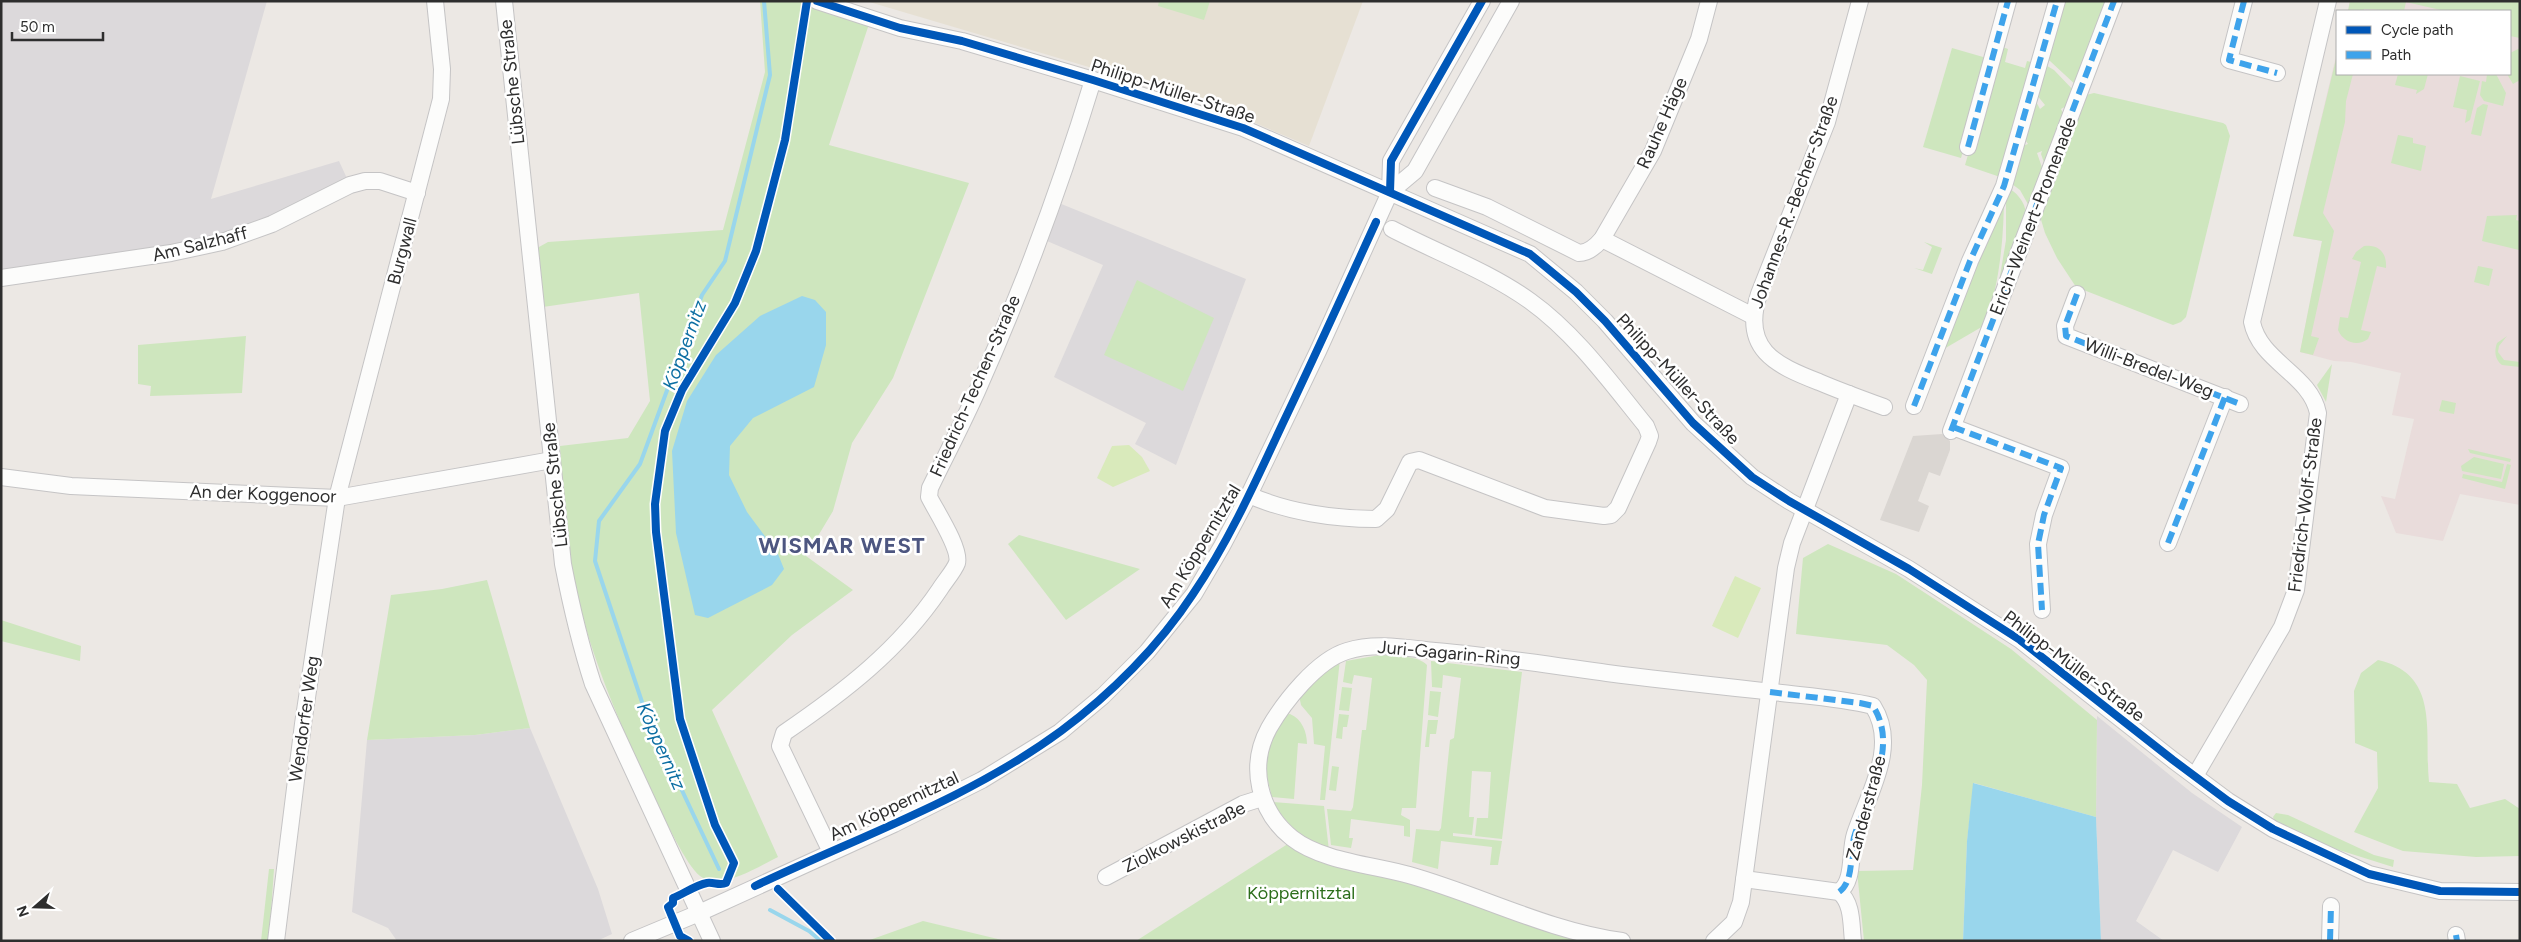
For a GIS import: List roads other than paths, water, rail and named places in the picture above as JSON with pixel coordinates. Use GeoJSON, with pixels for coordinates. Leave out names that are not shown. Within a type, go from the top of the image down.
{"type":"FeatureCollection","features":[{"type":"Feature","properties":{"kind":"street","name":"Burgwall"},"geometry":{"type":"LineString","coordinates":[[337,498],[441,99],[442,69],[435,1]]}},
{"type":"Feature","properties":{"kind":"street","name":"Lübsche Straße"},"geometry":{"type":"LineString","coordinates":[[504,1],[563,564],[584,659],[624,755],[712,941]]}},
{"type":"Feature","properties":{"kind":"street","name":"Philipp-Müller-Straße"},"geometry":{"type":"LineString","coordinates":[[817,1],[900,28],[962,41],[1093,80],[1243,128],[1530,254],[1553,271],[1605,321],[1712,442],[1752,477],[1805,510],[1909,569],[2020,640],[2195,776],[2273,829],[2369,874],[2440,891],[2520,892]]}},
{"type":"Feature","properties":{"kind":"street"},"geometry":{"type":"LineString","coordinates":[[1390,192],[1391,160],[1482,1]]}},
{"type":"Feature","properties":{"kind":"street"},"geometry":{"type":"LineString","coordinates":[[1390,192],[1415,171],[1511,1]]}},
{"type":"Feature","properties":{"kind":"street","name":"Rauhe Häge"},"geometry":{"type":"LineString","coordinates":[[1602,239],[1653,151],[1699,39],[1709,1]]}},
{"type":"Feature","properties":{"kind":"street","name":"Johannes-R.-Becher-Straße"},"geometry":{"type":"LineString","coordinates":[[1753,316],[1827,122],[1860,1]]}},
{"type":"Feature","properties":{"kind":"street"},"geometry":{"type":"LineString","coordinates":[[1968,147],[2008,1]]}},
{"type":"Feature","properties":{"kind":"street"},"geometry":{"type":"LineString","coordinates":[[1914,406],[1970,261],[2004,186],[2057,1]]}},
{"type":"Feature","properties":{"kind":"street","name":"Erich-Weinert-Promenade"},"geometry":{"type":"LineString","coordinates":[[2042,610],[2038,544],[2044,515],[2061,468],[1952,429],[2114,1]]}},
{"type":"Feature","properties":{"kind":"street"},"geometry":{"type":"LineString","coordinates":[[2244,1],[2229,60],[2277,73]]}},
{"type":"Feature","properties":{"kind":"street","name":"Friedrich-Wolf-Straße"},"geometry":{"type":"LineString","coordinates":[[2195,776],[2282,627],[2296,590],[2318,413],[2316,402],[2307,389],[2266,350],[2255,333],[2252,322],[2328,1]]}},
{"type":"Feature","properties":{"kind":"street","name":"Friedrich-Techen-Straße"},"geometry":{"type":"LineString","coordinates":[[831,852],[780,746],[784,733],[826,704],[882,659],[931,602],[957,563],[956,551],[929,497],[930,488],[978,390],[1040,238],[1074,142],[1093,80]]}},
{"type":"Feature","properties":{"kind":"street","name":"Am Salzhaff"},"geometry":{"type":"LineString","coordinates":[[1,278],[171,253],[222,242],[272,224],[350,185],[365,181],[380,181],[417,193]]}},
{"type":"Feature","properties":{"kind":"street"},"geometry":{"type":"LineString","coordinates":[[1435,188],[1487,207],[1579,253],[1584,253],[1602,239],[1753,316],[1762,346],[1773,360],[1792,372],[1884,407]]}},
{"type":"Feature","properties":{"kind":"street","name":"Am Köppernitztal"},"geometry":{"type":"LineString","coordinates":[[632,941],[894,824],[982,780],[1032,750],[1082,715],[1147,652],[1180,613],[1222,546],[1249,495],[1390,192]]}},
{"type":"Feature","properties":{"kind":"street"},"geometry":{"type":"LineString","coordinates":[[1249,495],[1268,503],[1335,517],[1376,519],[1387,509],[1410,462],[1418,460],[1544,508],[1604,516],[1611,515],[1618,508],[1648,442],[1649,431],[1642,420],[1565,330],[1530,301],[1492,278],[1396,232]]}},
{"type":"Feature","properties":{"kind":"street","name":"Willi-Bredel-Weg"},"geometry":{"type":"LineString","coordinates":[[2076,294],[2065,326],[2066,336],[2240,404]]}},
{"type":"Feature","properties":{"kind":"street"},"geometry":{"type":"LineString","coordinates":[[1714,941],[1734,922],[1741,902],[1786,568],[1805,510],[1849,394]]}},
{"type":"Feature","properties":{"kind":"street"},"geometry":{"type":"LineString","coordinates":[[2168,543],[2225,397]]}},
{"type":"Feature","properties":{"kind":"street","name":"An der Koggenoor"},"geometry":{"type":"LineString","coordinates":[[1,477],[71,486],[337,498],[552,460]]}},
{"type":"Feature","properties":{"kind":"street","name":"Wendorfer Weg"},"geometry":{"type":"LineString","coordinates":[[276,941],[303,724],[337,498]]}},
{"type":"Feature","properties":{"kind":"street","name":"Juri-Gagarin-Ring"},"geometry":{"type":"LineString","coordinates":[[1622,941],[1581,934],[1410,875],[1308,848],[1284,831],[1271,816],[1262,798],[1259,757],[1265,737],[1273,723],[1318,668],[1343,652],[1356,648],[1392,646],[1500,657],[1607,673],[1770,692]]}},
{"type":"Feature","properties":{"kind":"street","name":"Zanderstraße"},"geometry":{"type":"LineString","coordinates":[[1770,692],[1860,702],[1873,706],[1880,717],[1884,736],[1872,795],[1855,835],[1848,883],[1839,892]]}},
{"type":"Feature","properties":{"kind":"street","name":"Ziolkowskistraße"},"geometry":{"type":"LineString","coordinates":[[1106,877],[1243,804],[1262,798]]}},
{"type":"Feature","properties":{"kind":"street"},"geometry":{"type":"LineString","coordinates":[[1744,879],[1839,892],[1846,898],[1849,907],[1853,941]]}},
{"type":"Feature","properties":{"kind":"street"},"geometry":{"type":"LineString","coordinates":[[2330,941],[2331,906]]}},
{"type":"Feature","properties":{"kind":"water"},"geometry":{"type":"Polygon","coordinates":[[[802,296],[815,300],[826,312],[826,345],[814,387],[753,418],[730,446],[729,475],[747,512],[778,554],[784,569],[772,585],[708,618],[695,615],[676,533],[672,451],[687,401],[716,355],[760,316],[802,296]]]}},
{"type":"Feature","properties":{"kind":"water"},"geometry":{"type":"Polygon","coordinates":[[[1973,783],[2096,817],[2101,941],[1963,941],[1967,841],[1973,783]]]}},
{"type":"Feature","properties":{"kind":"waterway","name":"Köppernitz"},"geometry":{"type":"LineString","coordinates":[[719,869],[646,714],[595,561],[599,521],[640,464],[702,295],[725,261],[770,75],[764,1]]}},
{"type":"Feature","properties":{"kind":"waterway","name":"Köppernitz"},"geometry":{"type":"LineString","coordinates":[[770,910],[809,931],[821,941]]}},
{"type":"Feature","properties":{"kind":"district","name":"WISMAR WEST"},"geometry":{"type":"Point","coordinates":[842,545]}},
{"type":"Feature","properties":{"kind":"park label","name":"Köppernitztal"},"geometry":{"type":"Point","coordinates":[1301,893]}}]}
